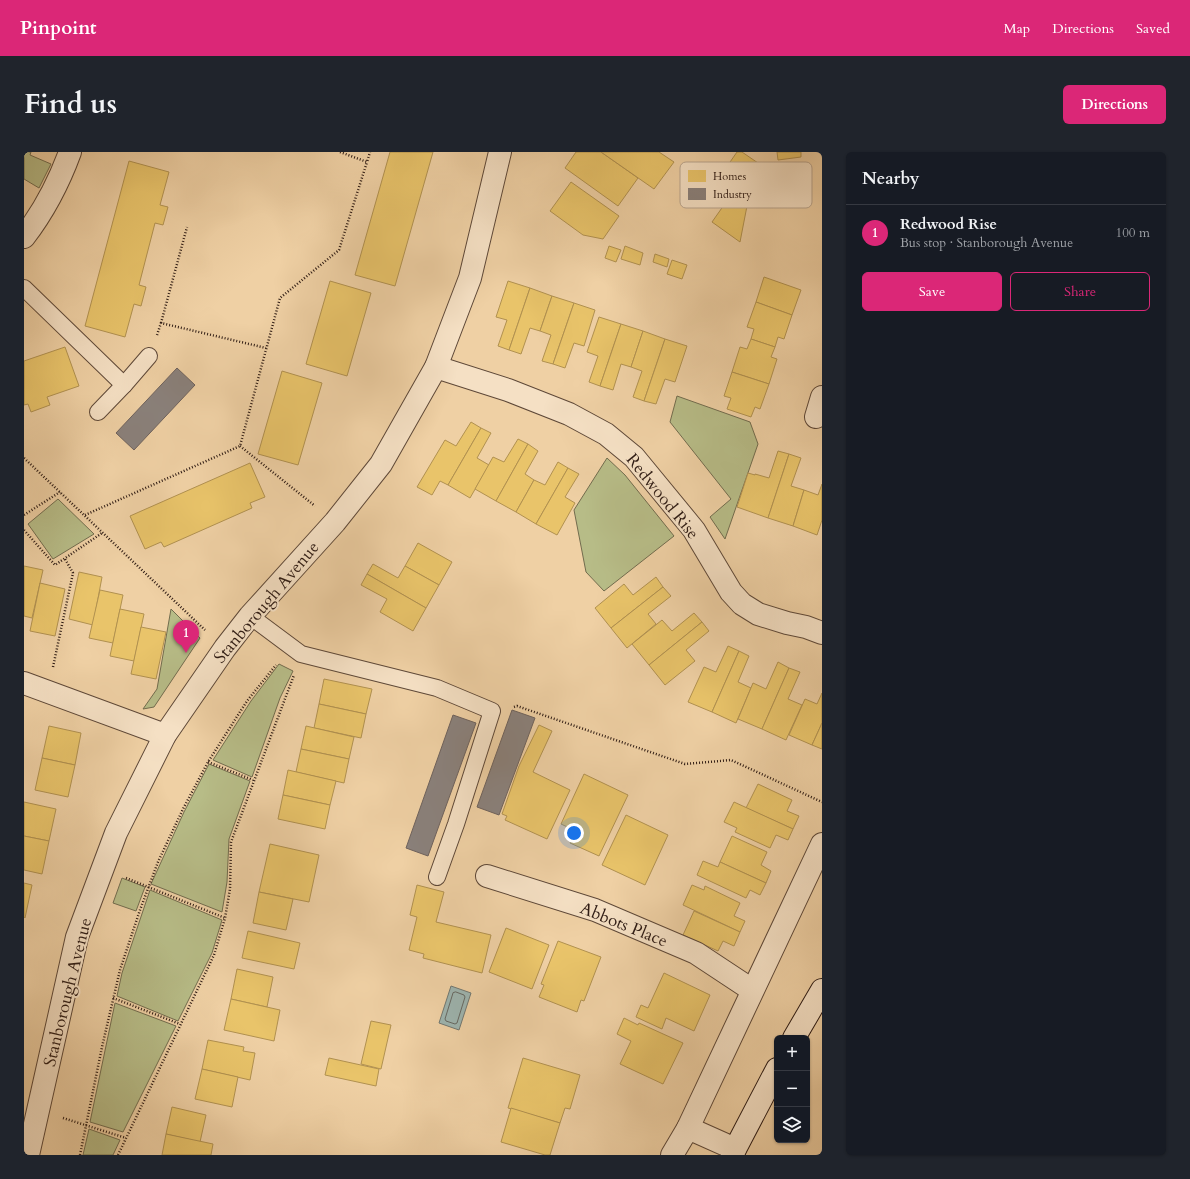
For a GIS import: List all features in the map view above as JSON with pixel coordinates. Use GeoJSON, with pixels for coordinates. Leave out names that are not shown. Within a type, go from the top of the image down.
{"type":"FeatureCollection","features":[{"type":"Feature","properties":{"kind":"street"},"geometry":{"type":"LineString","coordinates":[[24,237],[34,223],[60,178],[70,152]]}},
{"type":"Feature","properties":{"kind":"street","name":"Stanborough Avenue"},"geometry":{"type":"LineString","coordinates":[[28,1155],[77,937],[116,833],[166,735],[225,648],[250,616],[335,522],[380,464],[436,366],[470,278],[500,152]]}},
{"type":"Feature","properties":{"kind":"street","name":"Redwood Rise"},"geometry":{"type":"LineString","coordinates":[[436,366],[508,390],[569,414],[606,434],[634,457],[694,530],[731,592],[742,604],[758,614],[822,633]]}},
{"type":"Feature","properties":{"kind":"street"},"geometry":{"type":"LineString","coordinates":[[24,683],[166,735]]}},
{"type":"Feature","properties":{"kind":"street"},"geometry":{"type":"LineString","coordinates":[[672,1155],[688,1128],[822,844]]}},
{"type":"Feature","properties":{"kind":"street","name":"Abbots Place"},"geometry":{"type":"LineString","coordinates":[[487,876],[595,910],[609,916],[696,954],[752,990]]}},
{"type":"Feature","properties":{"kind":"street"},"geometry":{"type":"LineString","coordinates":[[796,1035],[822,990]]}},
{"type":"Feature","properties":{"kind":"street"},"geometry":{"type":"LineString","coordinates":[[688,1128],[733,1152],[776,1071]]}},
{"type":"Feature","properties":{"kind":"lane"},"geometry":{"type":"LineString","coordinates":[[24,288],[124,385]]}},
{"type":"Feature","properties":{"kind":"lane"},"geometry":{"type":"LineString","coordinates":[[98,412],[149,356]]}},
{"type":"Feature","properties":{"kind":"lane"},"geometry":{"type":"LineString","coordinates":[[250,616],[301,654],[437,688],[492,711],[437,878]]}},
{"type":"Feature","properties":{"kind":"path"},"geometry":{"type":"LineString","coordinates":[[340,152],[367,162]]}},
{"type":"Feature","properties":{"kind":"path"},"geometry":{"type":"LineString","coordinates":[[240,446],[280,298],[339,250],[370,152]]}},
{"type":"Feature","properties":{"kind":"path"},"geometry":{"type":"LineString","coordinates":[[149,356],[161,324],[187,227]]}},
{"type":"Feature","properties":{"kind":"path"},"geometry":{"type":"LineString","coordinates":[[161,324],[266,348]]}},
{"type":"Feature","properties":{"kind":"path"},"geometry":{"type":"LineString","coordinates":[[240,446],[309,501]]}},
{"type":"Feature","properties":{"kind":"path"},"geometry":{"type":"LineString","coordinates":[[85,515],[240,446]]}},
{"type":"Feature","properties":{"kind":"path"},"geometry":{"type":"LineString","coordinates":[[24,458],[225,648]]}},
{"type":"Feature","properties":{"kind":"path"},"geometry":{"type":"LineString","coordinates":[[24,515],[60,492]]}},
{"type":"Feature","properties":{"kind":"path"},"geometry":{"type":"LineString","coordinates":[[24,530],[55,566],[102,533]]}},
{"type":"Feature","properties":{"kind":"path"},"geometry":{"type":"LineString","coordinates":[[57,649],[72,573],[64,559]]}},
{"type":"Feature","properties":{"kind":"path"},"geometry":{"type":"LineString","coordinates":[[80,1155],[120,970],[158,862],[183,809],[208,762],[247,701],[278,661]]}},
{"type":"Feature","properties":{"kind":"path"},"geometry":{"type":"LineString","coordinates":[[118,1155],[214,955],[225,918],[230,889],[231,842],[296,669]]}},
{"type":"Feature","properties":{"kind":"path"},"geometry":{"type":"LineString","coordinates":[[492,711],[516,706],[685,764],[731,760],[822,802]]}},
{"type":"Feature","properties":{"kind":"path"},"geometry":{"type":"LineString","coordinates":[[208,762],[254,780]]}},
{"type":"Feature","properties":{"kind":"path"},"geometry":{"type":"LineString","coordinates":[[124,877],[225,918]]}},
{"type":"Feature","properties":{"kind":"path"},"geometry":{"type":"LineString","coordinates":[[113,998],[180,1024]]}},
{"type":"Feature","properties":{"kind":"path"},"geometry":{"type":"LineString","coordinates":[[61,1117],[126,1138]]}},
{"type":"Feature","properties":{"kind":"green space"},"geometry":{"type":"Polygon","coordinates":[[[24,152],[31,152],[30,155],[51,164],[39,188],[24,179],[24,152]]]}},
{"type":"Feature","properties":{"kind":"green space"},"geometry":{"type":"Polygon","coordinates":[[[677,396],[750,422],[758,444],[725,539],[710,517],[731,499],[670,422],[677,396]]]}},
{"type":"Feature","properties":{"kind":"green space"},"geometry":{"type":"Polygon","coordinates":[[[607,458],[625,475],[674,536],[604,591],[586,572],[574,510],[607,458]]]}},
{"type":"Feature","properties":{"kind":"green space"},"geometry":{"type":"Polygon","coordinates":[[[58,499],[94,534],[53,559],[28,524],[58,499]]]}},
{"type":"Feature","properties":{"kind":"green space"},"geometry":{"type":"Polygon","coordinates":[[[171,609],[200,638],[154,707],[143,709],[157,689],[171,609]]]}},
{"type":"Feature","properties":{"kind":"green space"},"geometry":{"type":"Polygon","coordinates":[[[279,664],[293,671],[280,698],[252,777],[213,760],[251,701],[279,664]]]}},
{"type":"Feature","properties":{"kind":"green space"},"geometry":{"type":"Polygon","coordinates":[[[209,764],[250,781],[229,839],[227,882],[222,912],[151,884],[184,812],[209,764]]]}},
{"type":"Feature","properties":{"kind":"green space"},"geometry":{"type":"Polygon","coordinates":[[[122,878],[145,887],[136,911],[113,903],[122,878]]]}},
{"type":"Feature","properties":{"kind":"green space"},"geometry":{"type":"Polygon","coordinates":[[[150,890],[222,920],[212,953],[178,1021],[117,996],[122,973],[150,890]]]}},
{"type":"Feature","properties":{"kind":"green space"},"geometry":{"type":"Polygon","coordinates":[[[115,1003],[176,1026],[123,1132],[90,1122],[115,1003]]]}},
{"type":"Feature","properties":{"kind":"green space"},"geometry":{"type":"Polygon","coordinates":[[[89,1129],[120,1140],[113,1155],[83,1155],[89,1129]]]}},
{"type":"Feature","properties":{"kind":"water"},"geometry":{"type":"Polygon","coordinates":[[[451,986],[471,993],[459,1030],[439,1023],[451,986]]]}},
{"type":"Feature","properties":{"kind":"building: Homes"},"geometry":{"type":"Polygon","coordinates":[[[390,152],[433,152],[395,286],[355,275],[390,152]]]}},
{"type":"Feature","properties":{"kind":"building: Homes"},"geometry":{"type":"Polygon","coordinates":[[[576,152],[601,152],[638,178],[618,206],[565,168],[576,152]]]}},
{"type":"Feature","properties":{"kind":"building: Homes"},"geometry":{"type":"Polygon","coordinates":[[[601,152],[659,152],[674,162],[654,189],[601,152]]]}},
{"type":"Feature","properties":{"kind":"building: Homes"},"geometry":{"type":"Polygon","coordinates":[[[737,152],[742,152],[757,162],[730,162],[737,152]]]}},
{"type":"Feature","properties":{"kind":"building: Homes"},"geometry":{"type":"Polygon","coordinates":[[[777,152],[801,152],[801,157],[778,160],[777,152]]]}},
{"type":"Feature","properties":{"kind":"building: Homes"},"geometry":{"type":"Polygon","coordinates":[[[129,161],[169,172],[160,205],[168,207],[163,225],[155,223],[139,285],[146,287],[141,306],[134,304],[125,337],[85,326],[129,161]]]}},
{"type":"Feature","properties":{"kind":"building: Homes"},"geometry":{"type":"Polygon","coordinates":[[[571,182],[619,216],[603,239],[583,235],[550,211],[571,182]]]}},
{"type":"Feature","properties":{"kind":"building: Homes"},"geometry":{"type":"Polygon","coordinates":[[[722,208],[747,208],[740,242],[712,222],[722,208]]]}},
{"type":"Feature","properties":{"kind":"building: Homes"},"geometry":{"type":"Polygon","coordinates":[[[609,246],[621,250],[616,262],[605,258],[609,246]]]}},
{"type":"Feature","properties":{"kind":"building: Homes"},"geometry":{"type":"Polygon","coordinates":[[[625,246],[643,253],[640,265],[621,259],[625,246]]]}},
{"type":"Feature","properties":{"kind":"building: Homes"},"geometry":{"type":"Polygon","coordinates":[[[655,254],[669,259],[667,267],[653,262],[655,254]]]}},
{"type":"Feature","properties":{"kind":"building: Homes"},"geometry":{"type":"Polygon","coordinates":[[[672,260],[687,265],[682,279],[667,274],[672,260]]]}},
{"type":"Feature","properties":{"kind":"building: Homes"},"geometry":{"type":"Polygon","coordinates":[[[764,277],[801,290],[792,315],[756,302],[764,277]]]}},
{"type":"Feature","properties":{"kind":"building: Homes"},"geometry":{"type":"Polygon","coordinates":[[[330,281],[371,293],[347,376],[306,364],[330,281]]]}},
{"type":"Feature","properties":{"kind":"building: Homes"},"geometry":{"type":"Polygon","coordinates":[[[508,281],[530,288],[509,350],[498,346],[507,320],[496,317],[508,281]]]}},
{"type":"Feature","properties":{"kind":"building: Homes"},"geometry":{"type":"Polygon","coordinates":[[[530,288],[552,296],[540,331],[530,328],[521,354],[509,350],[530,288]]]}},
{"type":"Feature","properties":{"kind":"building: Homes"},"geometry":{"type":"Polygon","coordinates":[[[552,296],[574,303],[553,364],[542,361],[551,335],[540,331],[552,296]]]}},
{"type":"Feature","properties":{"kind":"building: Homes"},"geometry":{"type":"Polygon","coordinates":[[[756,302],[792,315],[784,339],[778,337],[775,347],[751,339],[754,329],[747,327],[756,302]]]}},
{"type":"Feature","properties":{"kind":"building: Homes"},"geometry":{"type":"Polygon","coordinates":[[[574,303],[595,310],[584,346],[574,343],[565,368],[553,364],[574,303]]]}},
{"type":"Feature","properties":{"kind":"building: Homes"},"geometry":{"type":"Polygon","coordinates":[[[599,317],[621,324],[600,386],[589,382],[598,356],[587,352],[599,317]]]}},
{"type":"Feature","properties":{"kind":"building: Homes"},"geometry":{"type":"Polygon","coordinates":[[[621,324],[643,331],[631,367],[621,364],[613,390],[600,386],[621,324]]]}},
{"type":"Feature","properties":{"kind":"building: Homes"},"geometry":{"type":"Polygon","coordinates":[[[643,331],[665,339],[644,401],[633,397],[642,371],[631,367],[643,331]]]}},
{"type":"Feature","properties":{"kind":"building: Homes"},"geometry":{"type":"Polygon","coordinates":[[[665,339],[687,346],[675,382],[665,379],[656,404],[644,401],[665,339]]]}},
{"type":"Feature","properties":{"kind":"building: Homes"},"geometry":{"type":"Polygon","coordinates":[[[751,339],[775,347],[771,357],[777,359],[769,384],[732,372],[740,347],[747,349],[751,339]]]}},
{"type":"Feature","properties":{"kind":"building: Homes"},"geometry":{"type":"Polygon","coordinates":[[[65,347],[79,386],[47,397],[50,405],[31,412],[28,404],[24,405],[24,361],[65,347]]]}},
{"type":"Feature","properties":{"kind":"building: Homes"},"geometry":{"type":"Polygon","coordinates":[[[282,371],[322,383],[298,465],[258,454],[282,371]]]}},
{"type":"Feature","properties":{"kind":"building: Homes"},"geometry":{"type":"Polygon","coordinates":[[[732,372],[769,384],[760,409],[755,407],[751,417],[727,409],[731,398],[724,396],[732,372]]]}},
{"type":"Feature","properties":{"kind":"building: Homes"},"geometry":{"type":"Polygon","coordinates":[[[471,422],[481,428],[448,485],[440,481],[432,495],[417,487],[445,440],[456,446],[471,422]]]}},
{"type":"Feature","properties":{"kind":"building: Homes"},"geometry":{"type":"Polygon","coordinates":[[[481,428],[491,433],[477,458],[489,465],[470,498],[448,485],[481,428]]]}},
{"type":"Feature","properties":{"kind":"building: Homes"},"geometry":{"type":"Polygon","coordinates":[[[518,439],[528,444],[496,501],[475,489],[493,457],[504,462],[518,439]]]}},
{"type":"Feature","properties":{"kind":"building: Homes"},"geometry":{"type":"Polygon","coordinates":[[[528,444],[538,451],[525,474],[534,480],[516,512],[496,501],[528,444]]]}},
{"type":"Feature","properties":{"kind":"building: Homes"},"geometry":{"type":"Polygon","coordinates":[[[778,451],[789,454],[768,518],[737,507],[748,473],[769,478],[778,451]]]}},
{"type":"Feature","properties":{"kind":"building: Homes"},"geometry":{"type":"Polygon","coordinates":[[[789,454],[801,458],[791,486],[804,490],[793,526],[768,518],[789,454]]]}},
{"type":"Feature","properties":{"kind":"building: Homes"},"geometry":{"type":"Polygon","coordinates":[[[558,462],[568,468],[536,524],[516,512],[534,480],[545,485],[558,462]]]}},
{"type":"Feature","properties":{"kind":"building: Homes"},"geometry":{"type":"Polygon","coordinates":[[[250,463],[265,497],[250,503],[252,508],[164,547],[161,542],[145,549],[130,516],[250,463]]]}},
{"type":"Feature","properties":{"kind":"building: Homes"},"geometry":{"type":"Polygon","coordinates":[[[568,468],[579,474],[565,497],[575,503],[557,535],[536,524],[568,468]]]}},
{"type":"Feature","properties":{"kind":"building: Homes"},"geometry":{"type":"Polygon","coordinates":[[[822,484],[822,520],[817,535],[793,526],[804,490],[818,495],[822,484]]]}},
{"type":"Feature","properties":{"kind":"building: Homes"},"geometry":{"type":"Polygon","coordinates":[[[418,543],[452,562],[439,585],[405,566],[418,543]]]}},
{"type":"Feature","properties":{"kind":"building: Homes"},"geometry":{"type":"Polygon","coordinates":[[[373,564],[398,578],[405,566],[439,585],[426,608],[367,574],[373,564]]]}},
{"type":"Feature","properties":{"kind":"building: Homes"},"geometry":{"type":"Polygon","coordinates":[[[24,566],[43,570],[32,618],[24,616],[24,566]]]}},
{"type":"Feature","properties":{"kind":"building: Homes"},"geometry":{"type":"Polygon","coordinates":[[[79,572],[102,577],[93,625],[69,619],[79,572]]]}},
{"type":"Feature","properties":{"kind":"building: Homes"},"geometry":{"type":"Polygon","coordinates":[[[367,574],[426,608],[413,631],[380,612],[387,599],[361,585],[367,574]]]}},
{"type":"Feature","properties":{"kind":"building: Homes"},"geometry":{"type":"Polygon","coordinates":[[[656,577],[663,587],[611,628],[595,608],[624,584],[633,595],[656,577]]]}},
{"type":"Feature","properties":{"kind":"building: Homes"},"geometry":{"type":"Polygon","coordinates":[[[40,583],[65,589],[55,636],[30,631],[40,583]]]}},
{"type":"Feature","properties":{"kind":"building: Homes"},"geometry":{"type":"Polygon","coordinates":[[[663,587],[671,596],[648,614],[656,624],[627,648],[611,628],[663,587]]]}},
{"type":"Feature","properties":{"kind":"building: Homes"},"geometry":{"type":"Polygon","coordinates":[[[100,590],[123,595],[113,643],[89,638],[100,590]]]}},
{"type":"Feature","properties":{"kind":"building: Homes"},"geometry":{"type":"Polygon","coordinates":[[[120,609],[144,614],[134,661],[110,656],[120,609]]]}},
{"type":"Feature","properties":{"kind":"building: Homes"},"geometry":{"type":"Polygon","coordinates":[[[694,613],[702,622],[649,665],[632,644],[662,620],[672,631],[694,613]]]}},
{"type":"Feature","properties":{"kind":"building: Homes"},"geometry":{"type":"Polygon","coordinates":[[[702,622],[709,631],[686,650],[695,661],[665,685],[649,665],[702,622]]]}},
{"type":"Feature","properties":{"kind":"building: Homes"},"geometry":{"type":"Polygon","coordinates":[[[141,627],[166,632],[156,679],[131,674],[141,627]]]}},
{"type":"Feature","properties":{"kind":"building: Homes"},"geometry":{"type":"Polygon","coordinates":[[[728,646],[739,651],[712,712],[688,702],[704,667],[716,672],[728,646]]]}},
{"type":"Feature","properties":{"kind":"building: Homes"},"geometry":{"type":"Polygon","coordinates":[[[739,651],[749,656],[738,682],[751,688],[736,723],[712,712],[739,651]]]}},
{"type":"Feature","properties":{"kind":"building: Homes"},"geometry":{"type":"Polygon","coordinates":[[[778,662],[789,668],[762,729],[738,719],[753,683],[766,689],[778,662]]]}},
{"type":"Feature","properties":{"kind":"building: Homes"},"geometry":{"type":"Polygon","coordinates":[[[789,668],[800,672],[788,699],[802,705],[786,740],[762,729],[789,668]]]}},
{"type":"Feature","properties":{"kind":"building: Homes"},"geometry":{"type":"Polygon","coordinates":[[[324,679],[372,689],[366,714],[319,704],[324,679]]]}},
{"type":"Feature","properties":{"kind":"building: Homes"},"geometry":{"type":"Polygon","coordinates":[[[822,693],[822,723],[812,745],[789,735],[805,699],[817,704],[822,693]]]}},
{"type":"Feature","properties":{"kind":"building: Homes"},"geometry":{"type":"Polygon","coordinates":[[[319,704],[366,714],[361,738],[314,728],[319,704]]]}},
{"type":"Feature","properties":{"kind":"building: Homes"},"geometry":{"type":"Polygon","coordinates":[[[822,723],[822,749],[812,745],[822,723]]]}},
{"type":"Feature","properties":{"kind":"building: Homes"},"geometry":{"type":"Polygon","coordinates":[[[539,725],[552,731],[533,772],[570,790],[547,839],[505,820],[507,816],[502,814],[519,766],[539,725]]]}},
{"type":"Feature","properties":{"kind":"building: Homes"},"geometry":{"type":"Polygon","coordinates":[[[49,726],[81,733],[75,765],[42,758],[49,726]]]}},
{"type":"Feature","properties":{"kind":"building: Homes"},"geometry":{"type":"Polygon","coordinates":[[[306,726],[354,737],[349,759],[301,749],[306,726]]]}},
{"type":"Feature","properties":{"kind":"building: Homes"},"geometry":{"type":"Polygon","coordinates":[[[301,749],[349,759],[344,783],[296,772],[301,749]]]}},
{"type":"Feature","properties":{"kind":"building: Homes"},"geometry":{"type":"Polygon","coordinates":[[[42,758],[75,765],[68,797],[35,790],[42,758]]]}},
{"type":"Feature","properties":{"kind":"building: Homes"},"geometry":{"type":"Polygon","coordinates":[[[288,770],[336,781],[330,805],[283,795],[288,770]]]}},
{"type":"Feature","properties":{"kind":"building: Homes"},"geometry":{"type":"Polygon","coordinates":[[[584,774],[628,795],[599,856],[570,843],[576,831],[561,824],[584,774]]]}},
{"type":"Feature","properties":{"kind":"building: Homes"},"geometry":{"type":"Polygon","coordinates":[[[758,784],[792,800],[787,811],[799,816],[793,829],[746,808],[758,784]]]}},
{"type":"Feature","properties":{"kind":"building: Homes"},"geometry":{"type":"Polygon","coordinates":[[[283,795],[330,805],[325,829],[278,819],[283,795]]]}},
{"type":"Feature","properties":{"kind":"building: Homes"},"geometry":{"type":"Polygon","coordinates":[[[24,802],[56,809],[49,841],[24,836],[24,802]]]}},
{"type":"Feature","properties":{"kind":"building: Homes"},"geometry":{"type":"Polygon","coordinates":[[[734,802],[793,829],[788,840],[776,835],[770,848],[735,832],[737,828],[724,822],[734,802]]]}},
{"type":"Feature","properties":{"kind":"building: Homes"},"geometry":{"type":"Polygon","coordinates":[[[626,815],[668,835],[645,885],[602,865],[626,815]]]}},
{"type":"Feature","properties":{"kind":"building: Homes"},"geometry":{"type":"Polygon","coordinates":[[[24,836],[49,841],[42,874],[24,870],[24,836]]]}},
{"type":"Feature","properties":{"kind":"building: Homes"},"geometry":{"type":"Polygon","coordinates":[[[732,836],[767,852],[761,865],[771,871],[766,883],[720,862],[732,836]]]}},
{"type":"Feature","properties":{"kind":"building: Homes"},"geometry":{"type":"Polygon","coordinates":[[[270,844],[319,855],[309,902],[259,892],[270,844]]]}},
{"type":"Feature","properties":{"kind":"building: Homes"},"geometry":{"type":"Polygon","coordinates":[[[703,861],[718,867],[720,862],[766,883],[760,895],[750,890],[746,898],[697,875],[703,861]]]}},
{"type":"Feature","properties":{"kind":"building: Homes"},"geometry":{"type":"Polygon","coordinates":[[[24,883],[32,885],[25,918],[24,917],[24,883]]]}},
{"type":"Feature","properties":{"kind":"building: Homes"},"geometry":{"type":"Polygon","coordinates":[[[417,885],[444,892],[436,922],[491,935],[482,973],[423,958],[424,954],[409,950],[417,917],[410,915],[417,885]]]}},
{"type":"Feature","properties":{"kind":"building: Homes"},"geometry":{"type":"Polygon","coordinates":[[[692,885],[704,890],[705,886],[740,903],[734,916],[745,921],[740,932],[683,905],[692,885]]]}},
{"type":"Feature","properties":{"kind":"building: Homes"},"geometry":{"type":"Polygon","coordinates":[[[259,892],[293,899],[286,930],[253,923],[259,892]]]}},
{"type":"Feature","properties":{"kind":"building: Homes"},"geometry":{"type":"Polygon","coordinates":[[[694,911],[740,932],[734,946],[723,941],[718,951],[683,935],[694,911]]]}},
{"type":"Feature","properties":{"kind":"building: Homes"},"geometry":{"type":"Polygon","coordinates":[[[506,928],[549,945],[532,989],[489,972],[506,928]]]}},
{"type":"Feature","properties":{"kind":"building: Homes"},"geometry":{"type":"Polygon","coordinates":[[[248,931],[300,943],[294,969],[242,958],[248,931]]]}},
{"type":"Feature","properties":{"kind":"building: Homes"},"geometry":{"type":"Polygon","coordinates":[[[558,941],[601,957],[584,1001],[581,1000],[577,1012],[539,997],[544,985],[541,984],[558,941]]]}},
{"type":"Feature","properties":{"kind":"building: Homes"},"geometry":{"type":"Polygon","coordinates":[[[237,969],[273,977],[267,1007],[231,999],[237,969]]]}},
{"type":"Feature","properties":{"kind":"building: Homes"},"geometry":{"type":"Polygon","coordinates":[[[664,973],[710,995],[694,1031],[666,1018],[662,1029],[636,1017],[641,1005],[648,1008],[664,973]]]}},
{"type":"Feature","properties":{"kind":"building: Homes"},"geometry":{"type":"Polygon","coordinates":[[[231,999],[280,1010],[274,1041],[224,1030],[231,999]]]}},
{"type":"Feature","properties":{"kind":"building: Homes"},"geometry":{"type":"Polygon","coordinates":[[[624,1018],[638,1025],[639,1023],[683,1043],[663,1084],[620,1064],[631,1041],[617,1034],[624,1018]]]}},
{"type":"Feature","properties":{"kind":"building: Homes"},"geometry":{"type":"Polygon","coordinates":[[[371,1021],[391,1025],[381,1069],[361,1064],[371,1021]]]}},
{"type":"Feature","properties":{"kind":"building: Homes"},"geometry":{"type":"Polygon","coordinates":[[[208,1040],[244,1047],[243,1051],[255,1053],[250,1080],[202,1069],[208,1040]]]}},
{"type":"Feature","properties":{"kind":"building: Homes"},"geometry":{"type":"Polygon","coordinates":[[[329,1058],[379,1069],[376,1086],[325,1075],[329,1058]]]}},
{"type":"Feature","properties":{"kind":"building: Homes"},"geometry":{"type":"Polygon","coordinates":[[[523,1058],[580,1075],[570,1109],[565,1108],[560,1123],[508,1108],[523,1058]]]}},
{"type":"Feature","properties":{"kind":"building: Homes"},"geometry":{"type":"Polygon","coordinates":[[[202,1069],[238,1077],[232,1107],[195,1099],[202,1069]]]}},
{"type":"Feature","properties":{"kind":"building: Homes"},"geometry":{"type":"Polygon","coordinates":[[[172,1107],[206,1115],[200,1142],[166,1134],[172,1107]]]}},
{"type":"Feature","properties":{"kind":"building: Homes"},"geometry":{"type":"Polygon","coordinates":[[[511,1108],[560,1123],[550,1155],[545,1155],[501,1142],[511,1108]]]}},
{"type":"Feature","properties":{"kind":"building: Homes"},"geometry":{"type":"Polygon","coordinates":[[[166,1134],[213,1144],[211,1155],[162,1155],[166,1134]]]}},
{"type":"Feature","properties":{"kind":"building: Industry"},"geometry":{"type":"Polygon","coordinates":[[[177,368],[195,385],[134,450],[116,433],[177,368]]]}},
{"type":"Feature","properties":{"kind":"building: Industry"},"geometry":{"type":"Polygon","coordinates":[[[512,710],[535,718],[499,815],[477,807],[512,710]]]}},
{"type":"Feature","properties":{"kind":"building: Industry"},"geometry":{"type":"Polygon","coordinates":[[[453,715],[476,723],[428,856],[406,848],[453,715]]]}},
{"type":"Feature","properties":{"kind":"place","name":"Redwood Rise"},"geometry":{"type":"Point","coordinates":[186,653]}}]}
